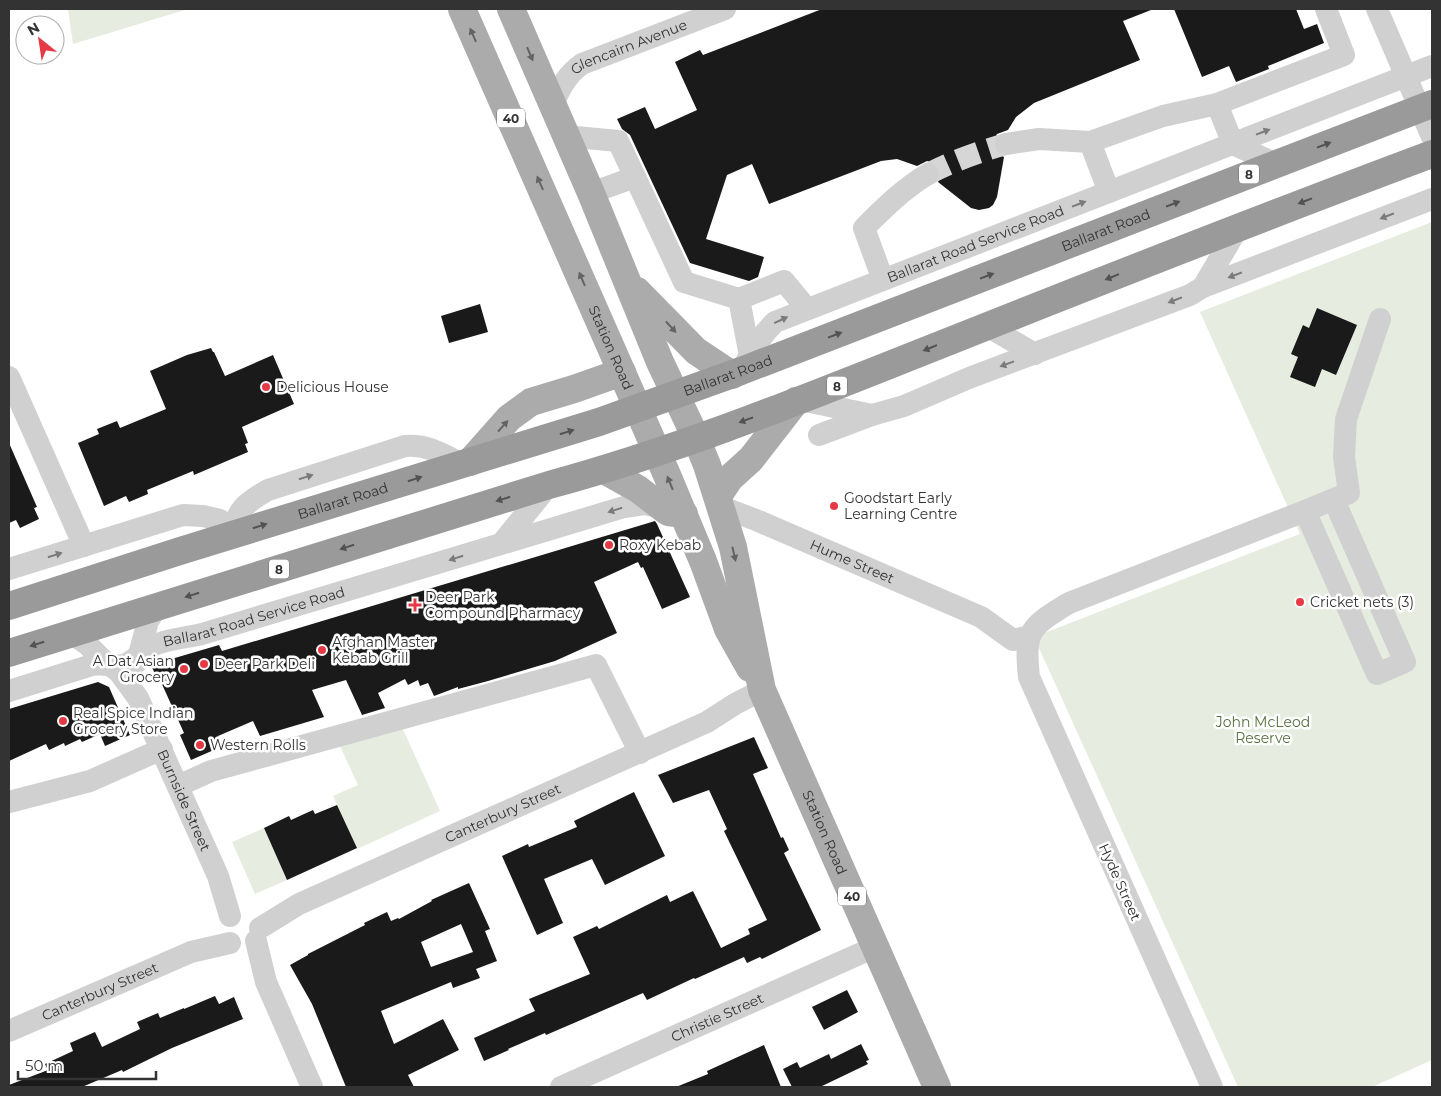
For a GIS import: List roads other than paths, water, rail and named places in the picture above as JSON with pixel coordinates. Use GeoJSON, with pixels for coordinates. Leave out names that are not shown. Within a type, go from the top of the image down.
{"type":"FeatureCollection","features":[{"type":"Feature","properties":{"kind":"highway","name":"Ballarat Road"},"geometry":{"type":"LineString","coordinates":[[9,606],[231,535],[599,422],[675,395],[741,367],[1426,106]]}},
{"type":"Feature","properties":{"kind":"highway","name":"8"},"geometry":{"type":"LineString","coordinates":[[9,653],[549,485],[604,470],[696,438],[798,401],[1239,226],[1432,154]]}},
{"type":"Feature","properties":{"kind":"main road","name":"Station Road"},"geometry":{"type":"LineString","coordinates":[[462,9],[656,452],[673,511],[728,629],[763,694],[937,1087]]}},
{"type":"Feature","properties":{"kind":"main road","name":"Station Road"},"geometry":{"type":"LineString","coordinates":[[511,9],[591,194],[660,362],[696,438],[720,502],[745,601],[763,694]]}},
{"type":"Feature","properties":{"kind":"main road"},"geometry":{"type":"LineString","coordinates":[[626,279],[696,351],[741,367]]}},
{"type":"Feature","properties":{"kind":"main road"},"geometry":{"type":"LineString","coordinates":[[466,463],[509,418],[531,402],[574,390],[622,372]]}},
{"type":"Feature","properties":{"kind":"main road"},"geometry":{"type":"LineString","coordinates":[[720,502],[730,478],[751,459],[798,401]]}},
{"type":"Feature","properties":{"kind":"main road"},"geometry":{"type":"LineString","coordinates":[[604,470],[673,511]]}},
{"type":"Feature","properties":{"kind":"street","name":"Glencairn Avenue"},"geometry":{"type":"LineString","coordinates":[[552,106],[567,78],[582,64],[725,9]]}},
{"type":"Feature","properties":{"kind":"street"},"geometry":{"type":"LineString","coordinates":[[1006,144],[1039,139],[1090,142],[1162,116],[1217,104],[1344,55],[1326,9]]}},
{"type":"Feature","properties":{"kind":"street"},"geometry":{"type":"LineString","coordinates":[[1377,9],[1407,76],[1426,106],[1432,137]]}},
{"type":"Feature","properties":{"kind":"street","name":"Ballarat Road Service Road"},"geometry":{"type":"LineString","coordinates":[[741,367],[766,330],[775,322],[1432,66]]}},
{"type":"Feature","properties":{"kind":"street"},"geometry":{"type":"LineString","coordinates":[[1217,104],[1233,144],[1276,164]]}},
{"type":"Feature","properties":{"kind":"street"},"geometry":{"type":"LineString","coordinates":[[565,136],[618,141],[684,282],[739,299],[784,281],[807,309]]}},
{"type":"Feature","properties":{"kind":"street"},"geometry":{"type":"LineString","coordinates":[[1090,142],[1109,192]]}},
{"type":"Feature","properties":{"kind":"street"},"geometry":{"type":"LineString","coordinates":[[883,280],[864,228],[911,184],[928,174]]}},
{"type":"Feature","properties":{"kind":"street"},"geometry":{"type":"LineString","coordinates":[[591,194],[635,177]]}},
{"type":"Feature","properties":{"kind":"street"},"geometry":{"type":"LineString","coordinates":[[819,435],[872,415],[904,406],[969,378],[1190,295],[1203,287],[1432,199]]}},
{"type":"Feature","properties":{"kind":"street"},"geometry":{"type":"LineString","coordinates":[[1203,287],[1239,226]]}},
{"type":"Feature","properties":{"kind":"street"},"geometry":{"type":"LineString","coordinates":[[739,299],[741,367]]}},
{"type":"Feature","properties":{"kind":"street"},"geometry":{"type":"LineString","coordinates":[[1022,632],[1070,603],[1349,493],[1344,457],[1346,419],[1380,319]]}},
{"type":"Feature","properties":{"kind":"street"},"geometry":{"type":"LineString","coordinates":[[987,326],[1034,354]]}},
{"type":"Feature","properties":{"kind":"street"},"geometry":{"type":"LineString","coordinates":[[9,377],[84,546]]}},
{"type":"Feature","properties":{"kind":"street"},"geometry":{"type":"LineString","coordinates":[[798,401],[872,415]]}},
{"type":"Feature","properties":{"kind":"street"},"geometry":{"type":"LineString","coordinates":[[502,544],[549,485]]}},
{"type":"Feature","properties":{"kind":"street"},"geometry":{"type":"LineString","coordinates":[[1305,511],[1377,674],[1405,662],[1334,500]]}},
{"type":"Feature","properties":{"kind":"street","name":"Hume Street"},"geometry":{"type":"LineString","coordinates":[[720,502],[798,539],[1022,632]]}},
{"type":"Feature","properties":{"kind":"street","name":"Ballarat Road Service Road"},"geometry":{"type":"LineString","coordinates":[[9,691],[92,665],[124,665],[146,649],[162,642],[202,634],[629,506],[644,504],[673,511]]}},
{"type":"Feature","properties":{"kind":"street"},"geometry":{"type":"LineString","coordinates":[[9,569],[183,515],[203,516],[220,520],[231,535]]}},
{"type":"Feature","properties":{"kind":"street","name":"Burnside Street"},"geometry":{"type":"LineString","coordinates":[[138,698],[136,667],[138,656],[148,621],[158,606]]}},
{"type":"Feature","properties":{"kind":"street","name":"Hyde Street"},"geometry":{"type":"LineString","coordinates":[[1022,632],[1029,677],[1212,1087]]}},
{"type":"Feature","properties":{"kind":"street","name":"Burnside Street"},"geometry":{"type":"LineString","coordinates":[[72,634],[87,644],[124,678],[138,698],[243,929],[312,1087]]}},
{"type":"Feature","properties":{"kind":"street"},"geometry":{"type":"LineString","coordinates":[[178,786],[211,771],[596,666],[640,752]]}},
{"type":"Feature","properties":{"kind":"street","name":"Canterbury Street"},"geometry":{"type":"LineString","coordinates":[[9,1031],[640,752],[763,694]]}},
{"type":"Feature","properties":{"kind":"street"},"geometry":{"type":"LineString","coordinates":[[9,802],[90,780],[162,749]]}},
{"type":"Feature","properties":{"kind":"street","name":"Christie Street"},"geometry":{"type":"LineString","coordinates":[[561,1087],[875,947]]}},
{"type":"Feature","properties":{"kind":"tunnel"},"geometry":{"type":"LineString","coordinates":[[928,174],[966,157],[1006,144]]}},
{"type":"Feature","properties":{"kind":"place","name":"Delicious House"},"geometry":{"type":"Point","coordinates":[266,387]}},
{"type":"Feature","properties":{"kind":"place","name":"Goodstart Early Learning Centre"},"geometry":{"type":"Point","coordinates":[834,506]}},
{"type":"Feature","properties":{"kind":"place","name":"Roxy Kebab"},"geometry":{"type":"Point","coordinates":[609,545]}},
{"type":"Feature","properties":{"kind":"place","name":"Cricket nets (3)"},"geometry":{"type":"Point","coordinates":[1300,602]}},
{"type":"Feature","properties":{"kind":"place","name":"Deer Park Compound Pharmacy"},"geometry":{"type":"Point","coordinates":[415,605]}},
{"type":"Feature","properties":{"kind":"place","name":"Afghan Master Kebab Grill"},"geometry":{"type":"Point","coordinates":[322,650]}},
{"type":"Feature","properties":{"kind":"place","name":"Deer Park Deli"},"geometry":{"type":"Point","coordinates":[204,664]}},
{"type":"Feature","properties":{"kind":"place","name":"A Dat Asian Grocery"},"geometry":{"type":"Point","coordinates":[184,669]}},
{"type":"Feature","properties":{"kind":"place","name":"Real Spice Indian Grocery Store"},"geometry":{"type":"Point","coordinates":[63,721]}},
{"type":"Feature","properties":{"kind":"place","name":"Western Rolls"},"geometry":{"type":"Point","coordinates":[200,745]}},
{"type":"Feature","properties":{"kind":"park label","name":"John McLeod Reserve"},"geometry":{"type":"Point","coordinates":[1263,730]}}]}
